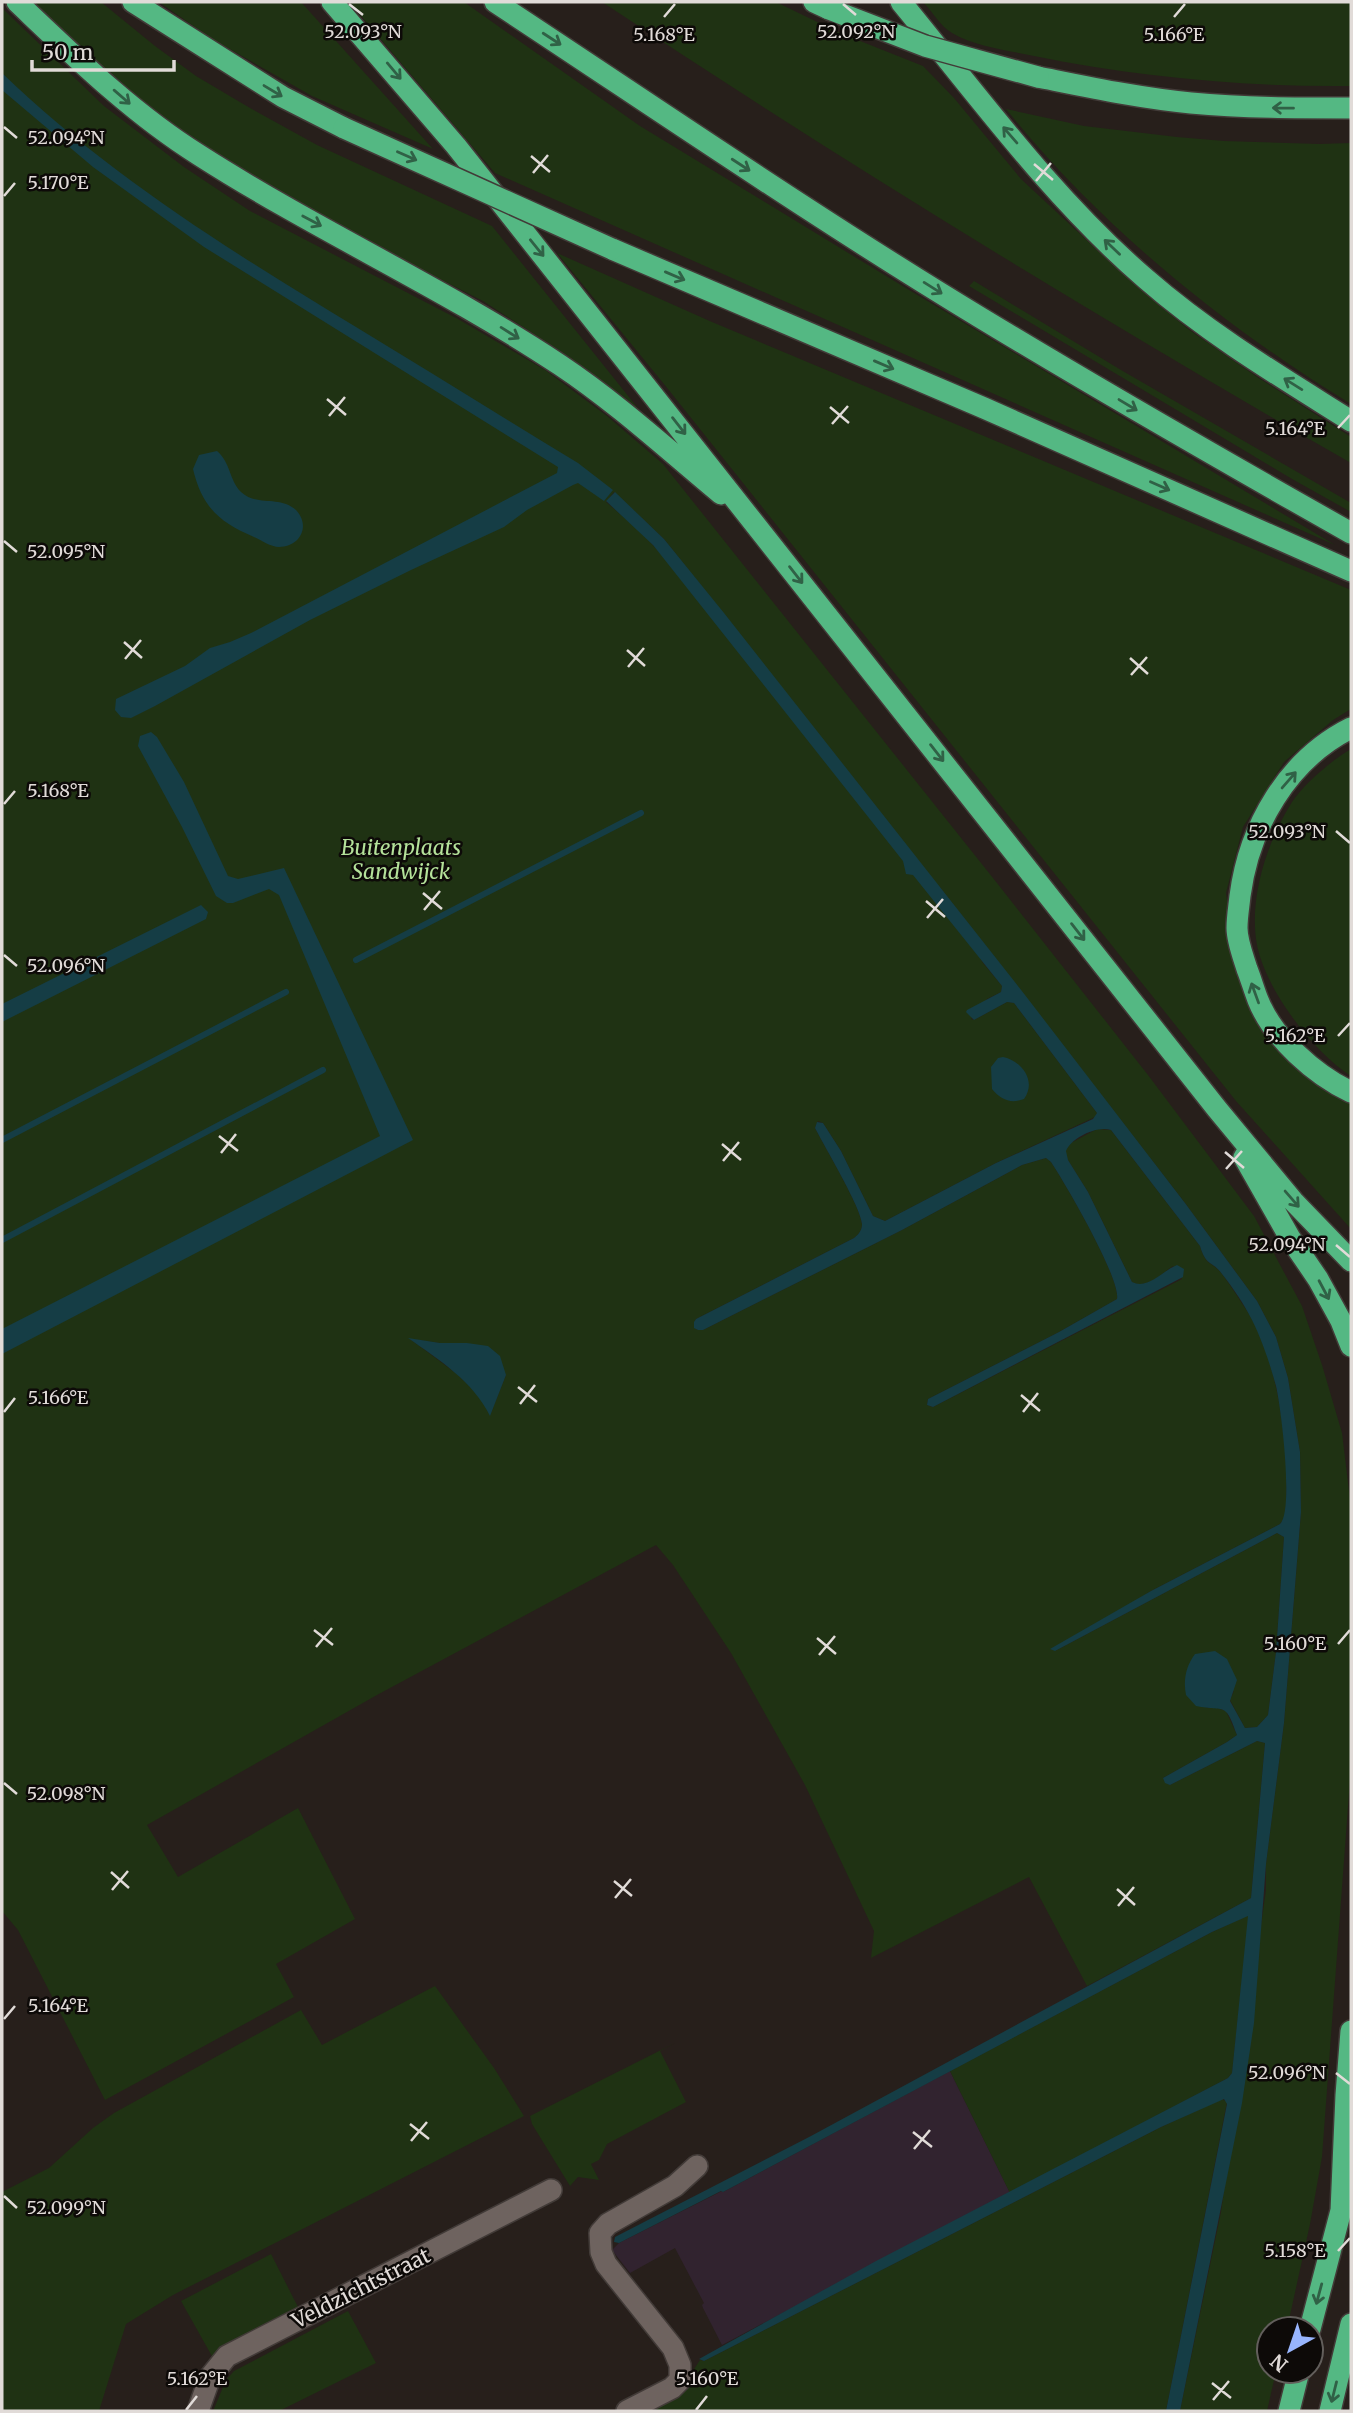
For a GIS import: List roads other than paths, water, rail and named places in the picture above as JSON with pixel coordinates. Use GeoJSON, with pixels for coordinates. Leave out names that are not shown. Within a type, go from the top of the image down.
{"type":"FeatureCollection","features":[{"type":"Feature","properties":{"kind":"highway"},"geometry":{"type":"LineString","coordinates":[[17,2],[143,116],[197,154],[288,209],[507,331],[562,366],[754,521]]}},
{"type":"Feature","properties":{"kind":"highway"},"geometry":{"type":"LineString","coordinates":[[132,2],[283,97],[344,128],[612,249],[984,408],[1351,571]]}},
{"type":"Feature","properties":{"kind":"highway"},"geometry":{"type":"LineString","coordinates":[[332,2],[456,146],[1217,1109],[1293,1201],[1351,1261]]}},
{"type":"Feature","properties":{"kind":"highway"},"geometry":{"type":"LineString","coordinates":[[495,2],[819,217],[981,318],[1351,533]]}},
{"type":"Feature","properties":{"kind":"highway"},"geometry":{"type":"LineString","coordinates":[[901,2],[1055,187],[1128,262],[1192,316],[1351,421]]}},
{"type":"Feature","properties":{"kind":"highway"},"geometry":{"type":"LineString","coordinates":[[821,5],[925,46],[1038,77],[1124,94],[1189,103],[1351,108]]}},
{"type":"Feature","properties":{"kind":"highway"},"geometry":{"type":"LineString","coordinates":[[1351,729],[1313,754],[1283,786],[1262,816],[1244,866],[1237,929],[1258,1002],[1286,1043],[1323,1077],[1351,1093]]}},
{"type":"Feature","properties":{"kind":"highway"},"geometry":{"type":"LineString","coordinates":[[1217,1109],[1290,1238],[1318,1279],[1351,1346]]}},
{"type":"Feature","properties":{"kind":"highway"},"geometry":{"type":"LineString","coordinates":[[1341,2211],[1351,2031]]}},
{"type":"Feature","properties":{"kind":"highway"},"geometry":{"type":"LineString","coordinates":[[1314,2315],[1351,2166]]}},
{"type":"Feature","properties":{"kind":"highway"},"geometry":{"type":"LineString","coordinates":[[1329,2411],[1351,2324]]}},
{"type":"Feature","properties":{"kind":"highway"},"geometry":{"type":"LineString","coordinates":[[1289,2411],[1296,2385]]}},
{"type":"Feature","properties":{"kind":"street"},"geometry":{"type":"LineString","coordinates":[[627,2411],[672,2388],[680,2380],[680,2365],[673,2348],[606,2263],[601,2252],[600,2233],[608,2224],[675,2186],[697,2166]]}},
{"type":"Feature","properties":{"kind":"street","name":"Veldzichtstraat"},"geometry":{"type":"LineString","coordinates":[[198,2411],[210,2377],[227,2356],[551,2190]]}},
{"type":"Feature","properties":{"kind":"water"},"geometry":{"type":"Polygon","coordinates":[[[2,73],[84,145],[172,210],[263,270],[578,463],[613,490],[604,501],[578,483],[573,485],[527,510],[504,527],[310,620],[131,718],[121,717],[115,710],[116,699],[185,666],[210,648],[251,633],[557,473],[558,467],[204,247],[93,167],[2,90],[2,73]]]}},
{"type":"Feature","properties":{"kind":"water"},"geometry":{"type":"Polygon","coordinates":[[[217,451],[241,492],[254,499],[282,503],[296,510],[303,523],[298,540],[286,546],[273,546],[231,525],[214,512],[201,494],[193,469],[199,455],[217,451]]]}},
{"type":"Feature","properties":{"kind":"water"},"geometry":{"type":"Polygon","coordinates":[[[615,492],[664,539],[1025,995],[1257,1301],[1276,1337],[1288,1378],[1300,1452],[1301,1512],[1284,1723],[1266,1864],[1254,2023],[1242,2103],[1180,2411],[1166,2411],[1227,2104],[1224,2099],[1161,2127],[704,2361],[699,2359],[876,2261],[1228,2078],[1232,2073],[1248,1916],[1212,1932],[723,2192],[619,2243],[614,2242],[615,2237],[811,2136],[1251,1898],[1265,1743],[1257,1741],[1170,1785],[1165,1783],[1163,1778],[1237,1735],[1227,1712],[1196,1706],[1186,1695],[1186,1673],[1195,1654],[1215,1651],[1227,1659],[1237,1680],[1230,1701],[1245,1728],[1257,1727],[1268,1715],[1276,1652],[1284,1537],[1277,1533],[1055,1651],[1050,1649],[1151,1591],[1280,1524],[1286,1500],[1283,1435],[1276,1386],[1266,1352],[1252,1320],[1226,1279],[1207,1260],[1200,1246],[1111,1130],[1099,1129],[1079,1137],[1066,1151],[1068,1160],[1088,1192],[1132,1282],[1144,1284],[1177,1265],[1184,1269],[1183,1277],[933,1407],[927,1405],[928,1399],[1117,1299],[1116,1288],[1102,1252],[1058,1173],[1046,1158],[1022,1165],[902,1230],[703,1330],[694,1328],[696,1319],[854,1238],[860,1232],[860,1216],[815,1128],[817,1122],[823,1123],[841,1151],[873,1216],[885,1221],[996,1163],[1093,1119],[1097,1113],[1014,1003],[1007,1002],[974,1020],[966,1012],[1001,992],[1002,986],[913,875],[906,874],[903,861],[653,545],[606,501],[615,492]]]}},
{"type":"Feature","properties":{"kind":"water"},"geometry":{"type":"Polygon","coordinates":[[[151,732],[157,737],[184,782],[228,876],[238,879],[284,868],[413,1140],[2,1354],[2,1329],[380,1136],[279,895],[269,889],[233,903],[227,903],[216,896],[138,746],[140,736],[151,732]]]}},
{"type":"Feature","properties":{"kind":"water"},"geometry":{"type":"Polygon","coordinates":[[[201,905],[208,912],[206,919],[2,1022],[2,1004],[201,905]]]}},
{"type":"Feature","properties":{"kind":"water"},"geometry":{"type":"Polygon","coordinates":[[[1003,1057],[1016,1063],[1026,1073],[1029,1085],[1024,1099],[1006,1100],[992,1089],[991,1067],[998,1058],[1003,1057]]]}},
{"type":"Feature","properties":{"kind":"water"},"geometry":{"type":"Polygon","coordinates":[[[408,1338],[488,1346],[500,1356],[506,1375],[490,1416],[465,1382],[408,1338]]]}},
{"type":"Feature","properties":{"kind":"waterway"},"geometry":{"type":"LineString","coordinates":[[356,960],[641,813]]}},
{"type":"Feature","properties":{"kind":"waterway"},"geometry":{"type":"LineString","coordinates":[[2,1140],[286,992]]}},
{"type":"Feature","properties":{"kind":"waterway"},"geometry":{"type":"LineString","coordinates":[[2,1240],[323,1070]]}},
{"type":"Feature","properties":{"kind":"park label","name":"Buitenplaats Sandwijck"},"geometry":{"type":"Point","coordinates":[401,859]}}]}
